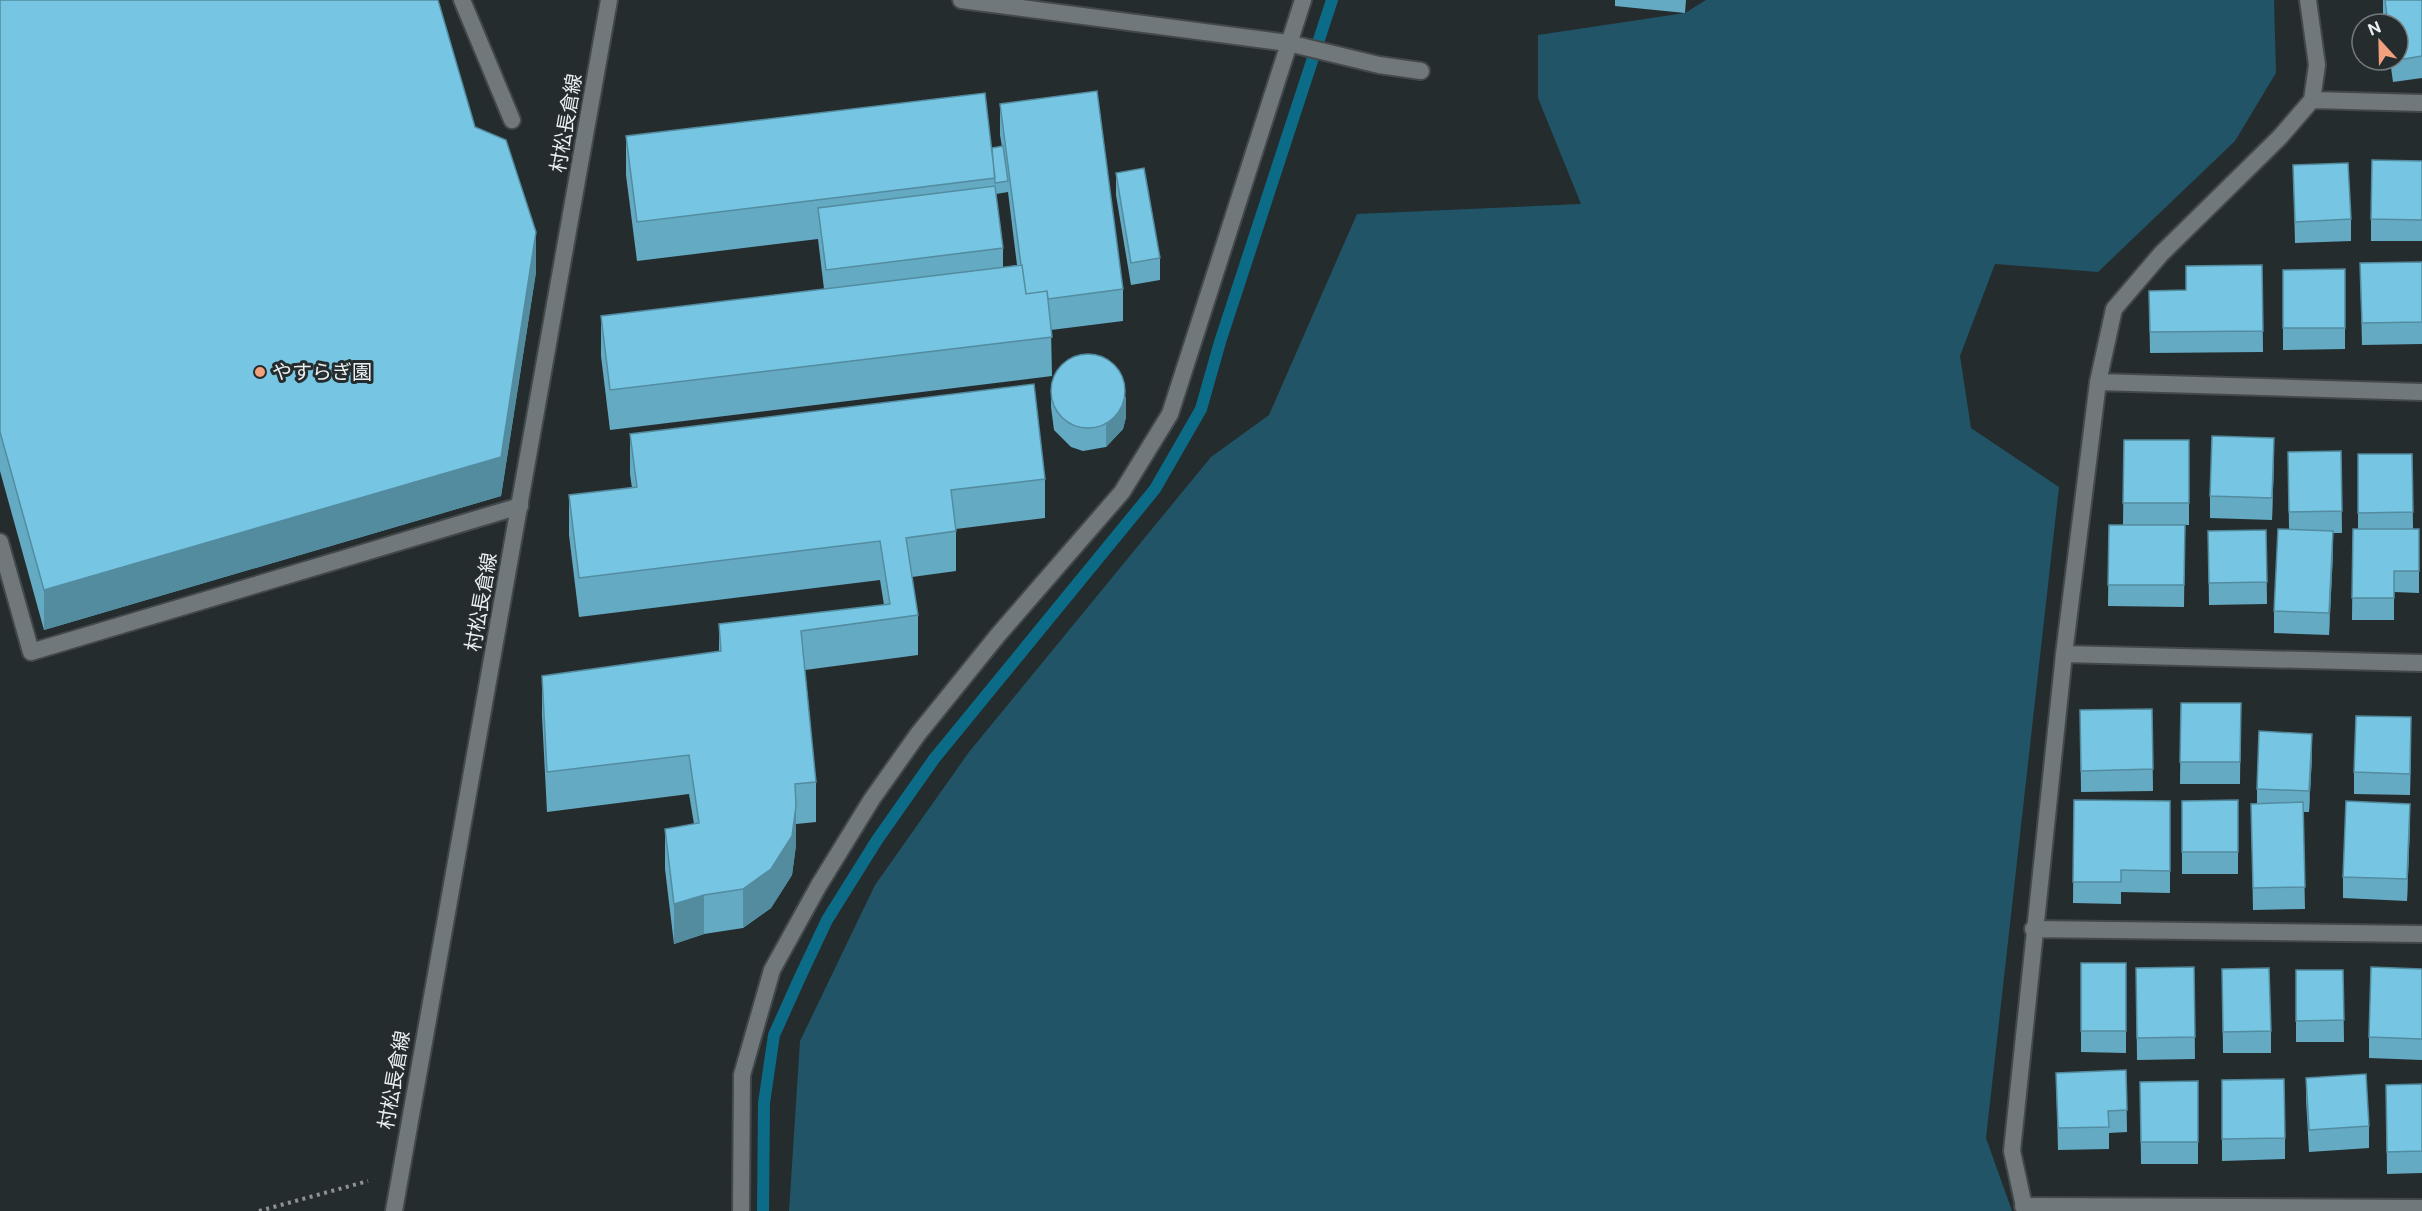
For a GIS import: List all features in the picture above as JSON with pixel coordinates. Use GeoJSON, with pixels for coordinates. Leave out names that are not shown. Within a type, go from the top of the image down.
{"type":"FeatureCollection","features":[{"type":"Feature","properties":{"kind":"street"},"geometry":{"type":"LineString","coordinates":[[462,0],[512,120]]}},
{"type":"Feature","properties":{"kind":"street","name":"村松長倉線"},"geometry":{"type":"LineString","coordinates":[[394,1211],[399,1172],[609,0]]}},
{"type":"Feature","properties":{"kind":"street"},"geometry":{"type":"LineString","coordinates":[[961,0],[1288,43],[1379,65],[1421,71]]}},
{"type":"Feature","properties":{"kind":"street"},"geometry":{"type":"LineString","coordinates":[[741,1211],[742,1075],[772,970],[819,885],[878,790],[918,734],[998,634],[1122,492],[1170,414],[1288,43],[1304,0]]}},
{"type":"Feature","properties":{"kind":"street"},"geometry":{"type":"LineString","coordinates":[[2308,0],[2317,65],[2312,100],[2280,137],[2161,254],[2114,309],[2098,382],[2064,654],[2033,929],[2012,1151],[2024,1209],[2422,1208]]}},
{"type":"Feature","properties":{"kind":"street"},"geometry":{"type":"LineString","coordinates":[[2312,100],[2422,103]]}},
{"type":"Feature","properties":{"kind":"street"},"geometry":{"type":"LineString","coordinates":[[2098,382],[2422,392]]}},
{"type":"Feature","properties":{"kind":"street"},"geometry":{"type":"LineString","coordinates":[[0,542],[31,652],[520,506]]}},
{"type":"Feature","properties":{"kind":"street"},"geometry":{"type":"LineString","coordinates":[[2064,654],[2422,663]]}},
{"type":"Feature","properties":{"kind":"street"},"geometry":{"type":"LineString","coordinates":[[2033,929],[2422,934]]}},
{"type":"Feature","properties":{"kind":"path"},"geometry":{"type":"LineString","coordinates":[[259,1211],[399,1172]]}},
{"type":"Feature","properties":{"kind":"shaded area"},"geometry":{"type":"Polygon","coordinates":[[[1706,0],[2274,0],[2276,73],[2235,141],[2098,272],[1995,264],[1960,356],[1971,428],[2059,487],[1986,1138],[2012,1211],[789,1211],[800,1041],[875,885],[969,752],[1211,457],[1269,415],[1357,214],[1581,204],[1538,98],[1538,35],[1685,13],[1706,0]]]}},
{"type":"Feature","properties":{"kind":"building","name":"やすらぎ園"},"geometry":{"type":"Polygon","coordinates":[[[0,0],[438,0],[475,127],[506,140],[536,232],[501,457],[44,590],[0,432],[0,0]]]}},
{"type":"Feature","properties":{"kind":"building"},"geometry":{"type":"Polygon","coordinates":[[[2385,0],[2422,0],[2422,56],[2410,58],[2410,12],[2386,12],[2385,0]]]}},
{"type":"Feature","properties":{"kind":"building"},"geometry":{"type":"Polygon","coordinates":[[[1097,91],[1123,289],[1048,299],[1047,291],[1026,294],[1000,104],[1097,91]]]}},
{"type":"Feature","properties":{"kind":"building"},"geometry":{"type":"Polygon","coordinates":[[[985,93],[995,178],[637,222],[626,136],[985,93]]]}},
{"type":"Feature","properties":{"kind":"building"},"geometry":{"type":"Polygon","coordinates":[[[1003,146],[1008,181],[995,183],[992,148],[1003,146]]]}},
{"type":"Feature","properties":{"kind":"building"},"geometry":{"type":"Polygon","coordinates":[[[2372,160],[2422,161],[2422,220],[2371,219],[2372,160]]]}},
{"type":"Feature","properties":{"kind":"building"},"geometry":{"type":"Polygon","coordinates":[[[2348,163],[2351,219],[2295,222],[2293,165],[2348,163]]]}},
{"type":"Feature","properties":{"kind":"building"},"geometry":{"type":"Polygon","coordinates":[[[1144,168],[1160,258],[1131,263],[1116,173],[1144,168]]]}},
{"type":"Feature","properties":{"kind":"building"},"geometry":{"type":"Polygon","coordinates":[[[995,186],[1003,248],[826,270],[818,208],[995,186]]]}},
{"type":"Feature","properties":{"kind":"building"},"geometry":{"type":"Polygon","coordinates":[[[2422,262],[2422,322],[2362,323],[2360,263],[2422,262]]]}},
{"type":"Feature","properties":{"kind":"building"},"geometry":{"type":"Polygon","coordinates":[[[1022,265],[1026,294],[1047,291],[1052,337],[610,390],[601,316],[1022,265]]]}},
{"type":"Feature","properties":{"kind":"building"},"geometry":{"type":"Polygon","coordinates":[[[2262,265],[2263,331],[2150,332],[2149,291],[2186,290],[2186,266],[2262,265]]]}},
{"type":"Feature","properties":{"kind":"building"},"geometry":{"type":"Polygon","coordinates":[[[2345,269],[2345,328],[2283,328],[2283,270],[2345,269]]]}},
{"type":"Feature","properties":{"kind":"building"},"geometry":{"type":"Polygon","coordinates":[[[1088,354],[1109,360],[1119,370],[1125,391],[1119,412],[1109,422],[1088,428],[1067,422],[1057,412],[1051,391],[1057,370],[1067,360],[1088,354]]]}},
{"type":"Feature","properties":{"kind":"building"},"geometry":{"type":"Polygon","coordinates":[[[1034,384],[1045,479],[951,490],[956,531],[906,538],[918,615],[801,631],[816,782],[795,784],[796,806],[792,836],[771,869],[743,889],[704,895],[674,904],[665,829],[699,823],[689,755],[547,772],[542,676],[721,651],[719,624],[890,604],[880,541],[579,578],[569,495],[637,487],[630,434],[1034,384]]]}},
{"type":"Feature","properties":{"kind":"building"},"geometry":{"type":"Polygon","coordinates":[[[2212,436],[2274,438],[2272,498],[2210,496],[2212,436]]]}},
{"type":"Feature","properties":{"kind":"building"},"geometry":{"type":"Polygon","coordinates":[[[2124,440],[2189,440],[2189,503],[2123,503],[2124,440]]]}},
{"type":"Feature","properties":{"kind":"building"},"geometry":{"type":"Polygon","coordinates":[[[2341,451],[2342,511],[2289,512],[2288,452],[2341,451]]]}},
{"type":"Feature","properties":{"kind":"building"},"geometry":{"type":"Polygon","coordinates":[[[2358,454],[2412,454],[2413,512],[2358,513],[2358,454]]]}},
{"type":"Feature","properties":{"kind":"building"},"geometry":{"type":"Polygon","coordinates":[[[2109,525],[2185,525],[2184,585],[2108,585],[2109,525]]]}},
{"type":"Feature","properties":{"kind":"building"},"geometry":{"type":"Polygon","coordinates":[[[2278,529],[2333,531],[2329,613],[2274,611],[2278,529]]]}},
{"type":"Feature","properties":{"kind":"building"},"geometry":{"type":"Polygon","coordinates":[[[2353,529],[2419,529],[2419,571],[2394,571],[2394,598],[2352,598],[2353,529]]]}},
{"type":"Feature","properties":{"kind":"building"},"geometry":{"type":"Polygon","coordinates":[[[2266,530],[2267,582],[2209,583],[2208,531],[2266,530]]]}},
{"type":"Feature","properties":{"kind":"building"},"geometry":{"type":"Polygon","coordinates":[[[2181,703],[2241,703],[2240,762],[2180,762],[2181,703]]]}},
{"type":"Feature","properties":{"kind":"building"},"geometry":{"type":"Polygon","coordinates":[[[2152,709],[2153,769],[2081,771],[2080,710],[2152,709]]]}},
{"type":"Feature","properties":{"kind":"building"},"geometry":{"type":"Polygon","coordinates":[[[2356,716],[2411,717],[2410,774],[2354,772],[2356,716]]]}},
{"type":"Feature","properties":{"kind":"building"},"geometry":{"type":"Polygon","coordinates":[[[2259,731],[2312,734],[2309,791],[2257,789],[2259,731]]]}},
{"type":"Feature","properties":{"kind":"building"},"geometry":{"type":"Polygon","coordinates":[[[2074,800],[2170,801],[2170,871],[2121,870],[2121,882],[2073,882],[2074,800]]]}},
{"type":"Feature","properties":{"kind":"building"},"geometry":{"type":"Polygon","coordinates":[[[2238,800],[2238,852],[2182,852],[2182,801],[2238,800]]]}},
{"type":"Feature","properties":{"kind":"building"},"geometry":{"type":"Polygon","coordinates":[[[2346,801],[2410,804],[2407,879],[2343,877],[2346,801]]]}},
{"type":"Feature","properties":{"kind":"building"},"geometry":{"type":"Polygon","coordinates":[[[2303,802],[2305,887],[2253,888],[2251,804],[2303,802]]]}},
{"type":"Feature","properties":{"kind":"building"},"geometry":{"type":"Polygon","coordinates":[[[2081,963],[2126,963],[2126,1031],[2081,1031],[2081,963]]]}},
{"type":"Feature","properties":{"kind":"building"},"geometry":{"type":"Polygon","coordinates":[[[2194,967],[2195,1037],[2137,1038],[2136,968],[2194,967]]]}},
{"type":"Feature","properties":{"kind":"building"},"geometry":{"type":"Polygon","coordinates":[[[2371,967],[2422,969],[2422,1039],[2369,1037],[2371,967]]]}},
{"type":"Feature","properties":{"kind":"building"},"geometry":{"type":"Polygon","coordinates":[[[2269,968],[2271,1031],[2223,1032],[2222,969],[2269,968]]]}},
{"type":"Feature","properties":{"kind":"building"},"geometry":{"type":"Polygon","coordinates":[[[2296,970],[2343,970],[2344,1020],[2296,1021],[2296,970]]]}},
{"type":"Feature","properties":{"kind":"building"},"geometry":{"type":"Polygon","coordinates":[[[2126,1070],[2127,1110],[2108,1111],[2109,1127],[2058,1128],[2056,1073],[2126,1070]]]}},
{"type":"Feature","properties":{"kind":"building"},"geometry":{"type":"Polygon","coordinates":[[[2366,1074],[2369,1126],[2309,1130],[2306,1078],[2366,1074]]]}},
{"type":"Feature","properties":{"kind":"building"},"geometry":{"type":"Polygon","coordinates":[[[2284,1079],[2285,1138],[2222,1139],[2222,1080],[2284,1079]]]}},
{"type":"Feature","properties":{"kind":"building"},"geometry":{"type":"Polygon","coordinates":[[[2198,1081],[2198,1142],[2141,1142],[2140,1082],[2198,1081]]]}},
{"type":"Feature","properties":{"kind":"building"},"geometry":{"type":"Polygon","coordinates":[[[2422,1084],[2422,1151],[2387,1152],[2386,1085],[2422,1084]]]}},
{"type":"Feature","properties":{"kind":"waterway"},"geometry":{"type":"LineString","coordinates":[[763,1211],[764,1103],[774,1035],[801,975],[827,920],[877,840],[934,759],[1155,489],[1201,409],[1220,342],[1332,0]]}},
{"type":"Feature","properties":{"kind":"place","name":"やすらぎ園"},"geometry":{"type":"Point","coordinates":[260,372]}}]}
